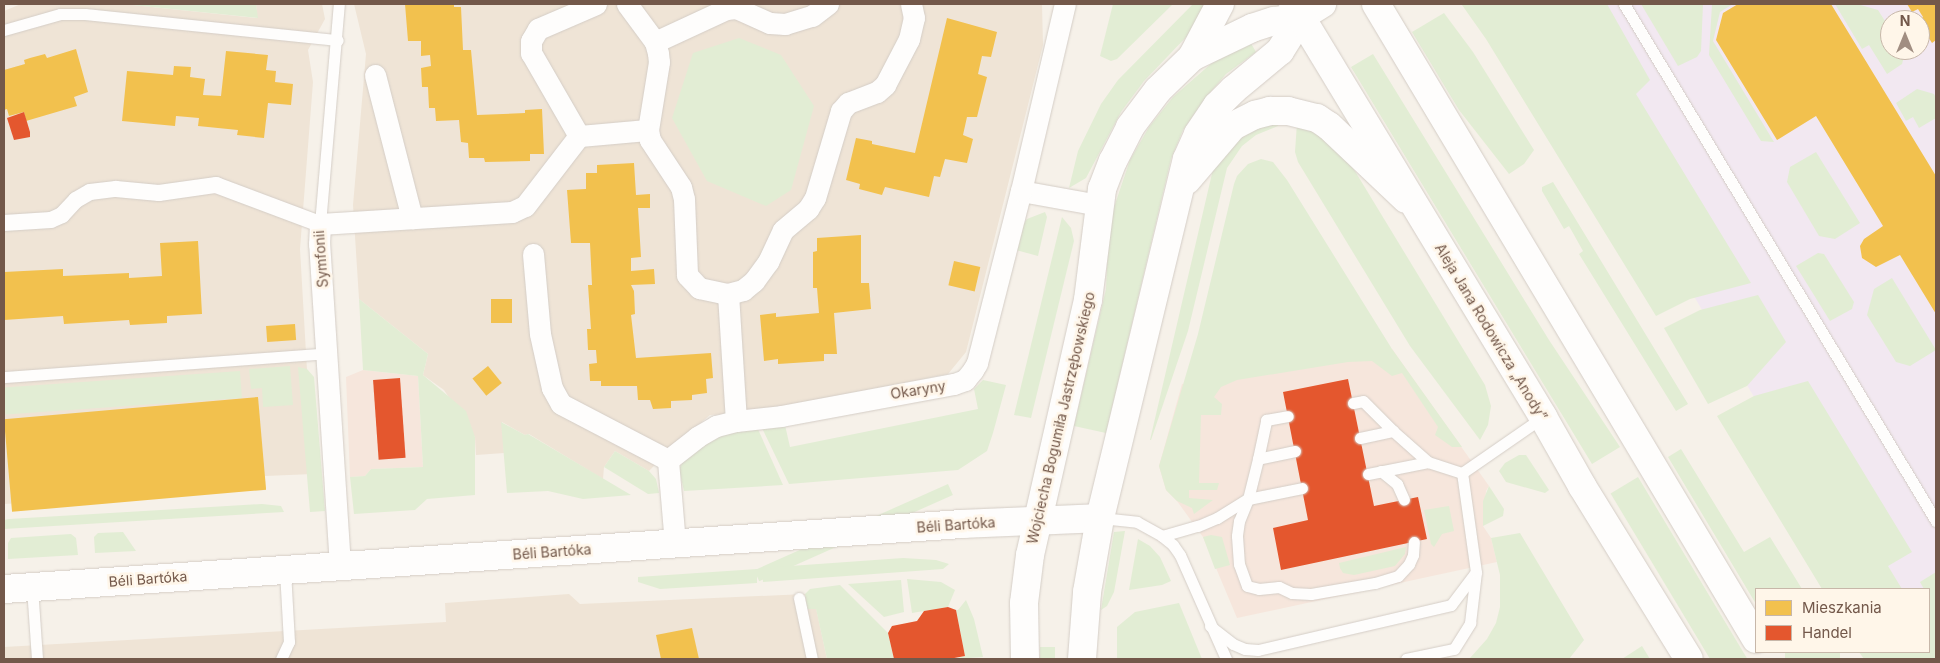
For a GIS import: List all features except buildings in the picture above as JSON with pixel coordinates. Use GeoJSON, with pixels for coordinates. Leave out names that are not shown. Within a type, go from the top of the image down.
{"type":"FeatureCollection","features":[{"type":"Feature","properties":{"kind":"street"},"geometry":{"type":"LineString","coordinates":[[579,136],[531,54],[531,41],[538,29],[596,4]]}},
{"type":"Feature","properties":{"kind":"street"},"geometry":{"type":"LineString","coordinates":[[627,4],[655,42],[659,62],[648,130],[650,140],[681,187],[684,199],[687,275],[699,288],[728,294],[743,290],[754,281],[768,262],[783,230],[808,209],[816,198],[841,111],[848,103],[877,92],[885,85],[909,40],[914,18],[911,4]]}},
{"type":"Feature","properties":{"kind":"street"},"geometry":{"type":"LineString","coordinates":[[655,42],[726,9],[736,8],[770,23],[785,24],[812,16],[828,4]]}},
{"type":"Feature","properties":{"kind":"street","name":"Okaryny"},"geometry":{"type":"LineString","coordinates":[[668,460],[697,437],[716,426],[736,421],[781,416],[954,384],[965,380],[977,363],[1021,191],[1065,4]]}},
{"type":"Feature","properties":{"kind":"street","name":"Wojciecha Bogumiła Jastrzębowskiego"},"geometry":{"type":"LineString","coordinates":[[1025,659],[1024,603],[1030,555],[1088,300],[1099,205],[1107,175],[1130,127],[1158,90],[1192,57],[1220,4]]}},
{"type":"Feature","properties":{"kind":"street"},"geometry":{"type":"LineString","coordinates":[[1376,4],[1755,637]]}},
{"type":"Feature","properties":{"kind":"street"},"geometry":{"type":"LineString","coordinates":[[1192,57],[1263,24],[1305,8]]}},
{"type":"Feature","properties":{"kind":"street"},"geometry":{"type":"LineString","coordinates":[[1082,659],[1087,592],[1100,518],[1189,152],[1207,120],[1233,90],[1280,51],[1305,8]]}},
{"type":"Feature","properties":{"kind":"street","name":"Aleja Jana Rodowicza „Anody”"},"geometry":{"type":"LineString","coordinates":[[1305,8],[1418,211],[1543,417],[1582,486],[1689,659]]}},
{"type":"Feature","properties":{"kind":"street"},"geometry":{"type":"LineString","coordinates":[[375,75],[412,218]]}},
{"type":"Feature","properties":{"kind":"street"},"geometry":{"type":"LineString","coordinates":[[1178,191],[1233,126],[1256,115],[1270,111],[1288,111],[1317,118],[1329,126],[1418,211]]}},
{"type":"Feature","properties":{"kind":"street"},"geometry":{"type":"LineString","coordinates":[[320,224],[512,212],[525,206],[579,136],[648,130]]}},
{"type":"Feature","properties":{"kind":"street","name":"Symfonii"},"geometry":{"type":"LineString","coordinates":[[4,223],[51,220],[62,216],[76,200],[90,192],[116,189],[159,193],[216,185],[225,186],[320,224],[340,566]]}},
{"type":"Feature","properties":{"kind":"street"},"geometry":{"type":"LineString","coordinates":[[1021,191],[1099,205]]}},
{"type":"Feature","properties":{"kind":"street"},"geometry":{"type":"LineString","coordinates":[[533,254],[540,334],[552,388],[561,404],[668,460],[674,544]]}},
{"type":"Feature","properties":{"kind":"street"},"geometry":{"type":"LineString","coordinates":[[728,294],[736,421]]}},
{"type":"Feature","properties":{"kind":"street","name":"Béli Bartóka"},"geometry":{"type":"LineString","coordinates":[[4,589],[1037,520],[1100,518]]}},
{"type":"Feature","properties":{"kind":"lane"},"geometry":{"type":"LineString","coordinates":[[320,224],[340,4]]}},
{"type":"Feature","properties":{"kind":"lane"},"geometry":{"type":"LineString","coordinates":[[1624,4],[1936,521]]}},
{"type":"Feature","properties":{"kind":"lane"},"geometry":{"type":"LineString","coordinates":[[4,30],[60,14],[85,14],[338,40]]}},
{"type":"Feature","properties":{"kind":"lane"},"geometry":{"type":"LineString","coordinates":[[4,377],[327,353]]}},
{"type":"Feature","properties":{"kind":"lane"},"geometry":{"type":"LineString","coordinates":[[1353,403],[1363,401],[1428,462],[1462,473]]}},
{"type":"Feature","properties":{"kind":"lane"},"geometry":{"type":"LineString","coordinates":[[1288,416],[1266,420],[1248,499],[1239,521],[1237,536],[1239,564],[1247,586],[1260,589],[1279,587],[1292,594],[1311,594],[1376,583],[1398,576],[1409,564],[1413,555],[1414,542]]}},
{"type":"Feature","properties":{"kind":"lane"},"geometry":{"type":"LineString","coordinates":[[1462,473],[1543,417]]}},
{"type":"Feature","properties":{"kind":"lane"},"geometry":{"type":"LineString","coordinates":[[1360,438],[1393,431]]}},
{"type":"Feature","properties":{"kind":"lane"},"geometry":{"type":"LineString","coordinates":[[1258,459],[1294,451]]}},
{"type":"Feature","properties":{"kind":"lane"},"geometry":{"type":"LineString","coordinates":[[1368,474],[1428,462]]}},
{"type":"Feature","properties":{"kind":"lane"},"geometry":{"type":"LineString","coordinates":[[1382,471],[1397,484],[1404,500]]}},
{"type":"Feature","properties":{"kind":"lane"},"geometry":{"type":"LineString","coordinates":[[1406,659],[1454,648],[1470,623],[1476,572],[1462,473]]}},
{"type":"Feature","properties":{"kind":"lane"},"geometry":{"type":"LineString","coordinates":[[1162,536],[1198,526],[1217,518],[1248,499],[1302,488]]}},
{"type":"Feature","properties":{"kind":"lane"},"geometry":{"type":"LineString","coordinates":[[1100,518],[1137,522],[1162,536],[1180,555],[1226,659]]}},
{"type":"Feature","properties":{"kind":"lane"},"geometry":{"type":"LineString","coordinates":[[281,659],[289,642],[285,570]]}},
{"type":"Feature","properties":{"kind":"lane"},"geometry":{"type":"LineString","coordinates":[[1210,626],[1233,644],[1245,650],[1258,650],[1451,605],[1476,572]]}},
{"type":"Feature","properties":{"kind":"lane"},"geometry":{"type":"LineString","coordinates":[[32,587],[37,659]]}},
{"type":"Feature","properties":{"kind":"lane"},"geometry":{"type":"LineString","coordinates":[[798,598],[812,659]]}},
{"type":"Feature","properties":{"kind":"shaded area"},"geometry":{"type":"Polygon","coordinates":[[[21,4],[123,4],[257,18],[256,4],[322,4],[325,19],[308,50],[313,82],[300,249],[313,474],[265,476],[266,490],[4,504],[4,11],[21,4]]]}},
{"type":"Feature","properties":{"kind":"shaded area"},"geometry":{"type":"Polygon","coordinates":[[[354,4],[1042,4],[1043,45],[966,352],[948,374],[751,413],[710,415],[673,446],[649,471],[615,451],[604,467],[603,479],[529,434],[525,435],[502,422],[504,453],[476,455],[475,437],[444,390],[423,375],[428,354],[359,299],[353,205],[366,54],[354,4]]]}},
{"type":"Feature","properties":{"kind":"shaded area"},"geometry":{"type":"Polygon","coordinates":[[[1519,4],[1936,4],[1936,659],[1911,659],[1908,653],[1930,653],[1930,588],[1868,588],[1519,4]]]}},
{"type":"Feature","properties":{"kind":"shaded area"},"geometry":{"type":"Polygon","coordinates":[[[1392,349],[1489,486],[1486,491],[1483,526],[1491,538],[1497,562],[1237,618],[1203,537],[1177,501],[1166,490],[1159,466],[1182,384],[1392,349]]]}},
{"type":"Feature","properties":{"kind":"shaded area"},"geometry":{"type":"Polygon","coordinates":[[[363,370],[418,376],[423,467],[371,469],[365,476],[350,477],[346,377],[363,370]]]}},
{"type":"Feature","properties":{"kind":"shaded area"},"geometry":{"type":"Polygon","coordinates":[[[569,594],[580,604],[805,594],[807,609],[816,608],[827,659],[4,659],[4,647],[446,622],[445,603],[569,594]]]}},
{"type":"Feature","properties":{"kind":"green space"},"geometry":{"type":"Polygon","coordinates":[[[123,4],[256,4],[258,18],[123,4]]]}},
{"type":"Feature","properties":{"kind":"green space"},"geometry":{"type":"Polygon","coordinates":[[[1113,4],[1173,4],[1117,59],[1111,61],[1100,56],[1113,4]]]}},
{"type":"Feature","properties":{"kind":"green space"},"geometry":{"type":"Polygon","coordinates":[[[1193,4],[1210,4],[1191,32],[1144,81],[1121,112],[1086,178],[1069,188],[1078,151],[1101,104],[1118,80],[1193,4]]]}},
{"type":"Feature","properties":{"kind":"green space"},"geometry":{"type":"Polygon","coordinates":[[[1607,4],[1650,80],[1636,94],[1751,283],[1690,299],[1656,316],[1486,39],[1462,5],[1607,4]]]}},
{"type":"Feature","properties":{"kind":"green space"},"geometry":{"type":"Polygon","coordinates":[[[1641,4],[1703,4],[1701,51],[1697,57],[1678,66],[1641,4]]]}},
{"type":"Feature","properties":{"kind":"green space"},"geometry":{"type":"Polygon","coordinates":[[[1712,4],[1733,4],[1720,12],[1713,41],[1774,142],[1761,141],[1709,55],[1712,4]]]}},
{"type":"Feature","properties":{"kind":"green space"},"geometry":{"type":"Polygon","coordinates":[[[1835,4],[1857,4],[1878,10],[1880,13],[1880,60],[1903,60],[1902,64],[1887,74],[1869,45],[1862,49],[1835,4]]]}},
{"type":"Feature","properties":{"kind":"green space"},"geometry":{"type":"Polygon","coordinates":[[[1444,13],[1473,52],[1534,150],[1524,164],[1509,174],[1459,110],[1412,32],[1444,13]]]}},
{"type":"Feature","properties":{"kind":"green space"},"geometry":{"type":"Polygon","coordinates":[[[739,38],[781,55],[814,106],[791,190],[766,206],[707,181],[672,118],[693,53],[739,38]]]}},
{"type":"Feature","properties":{"kind":"green space"},"geometry":{"type":"Polygon","coordinates":[[[1249,40],[1256,52],[1226,74],[1208,95],[1183,130],[1171,159],[1106,433],[1074,426],[1106,289],[1109,222],[1130,160],[1149,127],[1173,97],[1213,62],[1249,40]]]}},
{"type":"Feature","properties":{"kind":"green space"},"geometry":{"type":"Polygon","coordinates":[[[1373,54],[1549,340],[1620,447],[1592,464],[1351,67],[1373,54]]]}},
{"type":"Feature","properties":{"kind":"green space"},"geometry":{"type":"Polygon","coordinates":[[[1917,89],[1934,94],[1936,98],[1936,118],[1919,128],[1913,117],[1906,121],[1896,103],[1917,89]]]}},
{"type":"Feature","properties":{"kind":"green space"},"geometry":{"type":"Polygon","coordinates":[[[1279,120],[1278,126],[1256,135],[1242,146],[1227,168],[1188,331],[1150,440],[1214,165],[1230,140],[1279,120]]]}},
{"type":"Feature","properties":{"kind":"green space"},"geometry":{"type":"Polygon","coordinates":[[[1297,123],[1307,125],[1347,158],[1485,385],[1491,406],[1488,425],[1480,440],[1410,346],[1298,162],[1295,152],[1297,123]]]}},
{"type":"Feature","properties":{"kind":"green space"},"geometry":{"type":"Polygon","coordinates":[[[1816,152],[1860,223],[1835,239],[1819,236],[1787,182],[1790,167],[1816,152]]]}},
{"type":"Feature","properties":{"kind":"green space"},"geometry":{"type":"Polygon","coordinates":[[[1261,159],[1273,162],[1287,180],[1392,349],[1462,447],[1452,447],[1435,435],[1438,427],[1402,373],[1392,376],[1372,361],[1348,362],[1237,380],[1221,387],[1214,397],[1222,404],[1221,415],[1201,415],[1199,483],[1219,483],[1217,490],[1189,490],[1189,498],[1213,500],[1194,514],[1192,508],[1177,501],[1166,490],[1159,466],[1198,334],[1234,184],[1237,176],[1248,164],[1261,159]]]}},
{"type":"Feature","properties":{"kind":"green space"},"geometry":{"type":"Polygon","coordinates":[[[1553,182],[1688,404],[1676,411],[1579,254],[1583,251],[1569,226],[1564,229],[1542,191],[1542,187],[1553,182]]]}},
{"type":"Feature","properties":{"kind":"green space"},"geometry":{"type":"Polygon","coordinates":[[[1045,212],[1047,217],[1038,256],[1016,250],[1021,227],[1027,219],[1045,212]]]}},
{"type":"Feature","properties":{"kind":"green space"},"geometry":{"type":"Polygon","coordinates":[[[1062,217],[1071,228],[1074,241],[1031,418],[1014,415],[1062,217]]]}},
{"type":"Feature","properties":{"kind":"green space"},"geometry":{"type":"Polygon","coordinates":[[[1818,253],[1824,254],[1854,302],[1852,309],[1830,321],[1796,266],[1818,253]]]}},
{"type":"Feature","properties":{"kind":"green space"},"geometry":{"type":"Polygon","coordinates":[[[1892,278],[1936,350],[1910,366],[1896,362],[1867,315],[1874,289],[1892,278]]]}},
{"type":"Feature","properties":{"kind":"green space"},"geometry":{"type":"Polygon","coordinates":[[[1758,295],[1786,342],[1747,386],[1708,404],[1664,328],[1700,310],[1758,295]]]}},
{"type":"Feature","properties":{"kind":"green space"},"geometry":{"type":"Polygon","coordinates":[[[359,299],[428,354],[423,375],[466,411],[475,437],[475,495],[427,499],[415,510],[354,514],[350,477],[365,476],[371,469],[423,467],[418,376],[363,370],[359,299]]]}},
{"type":"Feature","properties":{"kind":"green space"},"geometry":{"type":"Polygon","coordinates":[[[290,366],[293,405],[263,407],[262,388],[251,389],[249,369],[290,366]]]}},
{"type":"Feature","properties":{"kind":"green space"},"geometry":{"type":"Polygon","coordinates":[[[298,367],[307,369],[314,377],[325,511],[310,512],[298,367]]]}},
{"type":"Feature","properties":{"kind":"green space"},"geometry":{"type":"Polygon","coordinates":[[[240,371],[242,398],[5,414],[4,388],[240,371]]]}},
{"type":"Feature","properties":{"kind":"green space"},"geometry":{"type":"Polygon","coordinates":[[[983,380],[1006,385],[993,433],[987,451],[958,470],[789,484],[761,426],[785,425],[790,447],[978,409],[974,389],[983,380]]]}},
{"type":"Feature","properties":{"kind":"green space"},"geometry":{"type":"Polygon","coordinates":[[[1808,381],[1912,552],[1888,566],[1901,588],[1821,588],[1717,416],[1754,396],[1808,381]]]}},
{"type":"Feature","properties":{"kind":"green space"},"geometry":{"type":"Polygon","coordinates":[[[501,422],[525,435],[528,434],[631,495],[583,499],[548,491],[507,493],[501,422]]]}},
{"type":"Feature","properties":{"kind":"green space"},"geometry":{"type":"Polygon","coordinates":[[[757,427],[783,485],[684,491],[679,469],[684,460],[716,437],[757,427]]]}},
{"type":"Feature","properties":{"kind":"green space"},"geometry":{"type":"Polygon","coordinates":[[[1681,449],[1744,552],[1770,537],[1801,588],[1755,588],[1755,602],[1668,457],[1681,449]]]}},
{"type":"Feature","properties":{"kind":"green space"},"geometry":{"type":"Polygon","coordinates":[[[615,451],[649,471],[656,479],[659,493],[648,494],[604,467],[615,451]]]}},
{"type":"Feature","properties":{"kind":"green space"},"geometry":{"type":"Polygon","coordinates":[[[1519,455],[1526,455],[1549,490],[1545,493],[1506,482],[1499,471],[1505,463],[1519,455]]]}},
{"type":"Feature","properties":{"kind":"green space"},"geometry":{"type":"Polygon","coordinates":[[[1638,477],[1747,659],[1710,659],[1611,493],[1638,477]]]}},
{"type":"Feature","properties":{"kind":"green space"},"geometry":{"type":"Polygon","coordinates":[[[948,484],[953,495],[759,581],[754,570],[948,484]]]}},
{"type":"Feature","properties":{"kind":"green space"},"geometry":{"type":"Polygon","coordinates":[[[1489,486],[1504,509],[1503,516],[1483,526],[1483,501],[1489,486]]]}},
{"type":"Feature","properties":{"kind":"green space"},"geometry":{"type":"Polygon","coordinates":[[[262,504],[281,506],[284,512],[4,529],[4,520],[9,519],[262,504]]]}},
{"type":"Feature","properties":{"kind":"green space"},"geometry":{"type":"Polygon","coordinates":[[[1449,506],[1454,531],[1442,534],[1434,547],[1431,544],[1424,510],[1449,506]]]}},
{"type":"Feature","properties":{"kind":"green space"},"geometry":{"type":"Polygon","coordinates":[[[1125,531],[1114,592],[1107,606],[1101,610],[1114,532],[1125,531]]]}},
{"type":"Feature","properties":{"kind":"green space"},"geometry":{"type":"Polygon","coordinates":[[[123,532],[136,551],[95,553],[94,537],[98,533],[123,532]]]}},
{"type":"Feature","properties":{"kind":"green space"},"geometry":{"type":"Polygon","coordinates":[[[1520,533],[1584,640],[1569,659],[1470,658],[1487,639],[1496,623],[1500,607],[1500,575],[1491,538],[1520,533]]]}},
{"type":"Feature","properties":{"kind":"green space"},"geometry":{"type":"Polygon","coordinates":[[[71,534],[76,538],[78,555],[8,559],[8,543],[11,538],[71,534]]]}},
{"type":"Feature","properties":{"kind":"green space"},"geometry":{"type":"Polygon","coordinates":[[[1211,535],[1222,537],[1230,565],[1215,569],[1203,537],[1211,535]]]}},
{"type":"Feature","properties":{"kind":"green space"},"geometry":{"type":"Polygon","coordinates":[[[1138,539],[1150,546],[1160,557],[1171,581],[1162,585],[1129,590],[1138,539]]]}},
{"type":"Feature","properties":{"kind":"green space"},"geometry":{"type":"Polygon","coordinates":[[[1406,547],[1405,554],[1395,566],[1354,575],[1343,573],[1340,568],[1339,563],[1406,547]]]}},
{"type":"Feature","properties":{"kind":"green space"},"geometry":{"type":"Polygon","coordinates":[[[903,558],[936,560],[949,564],[943,569],[763,582],[762,568],[903,558]]]}},
{"type":"Feature","properties":{"kind":"green space"},"geometry":{"type":"Polygon","coordinates":[[[757,569],[757,583],[660,589],[638,582],[638,577],[757,569]]]}},
{"type":"Feature","properties":{"kind":"green space"},"geometry":{"type":"Polygon","coordinates":[[[1936,572],[1936,659],[1864,659],[1860,653],[1930,653],[1930,588],[1923,588],[1920,582],[1936,572]]]}},
{"type":"Feature","properties":{"kind":"green space"},"geometry":{"type":"Polygon","coordinates":[[[907,579],[941,582],[955,590],[948,607],[912,613],[907,579]]]}},
{"type":"Feature","properties":{"kind":"green space"},"geometry":{"type":"Polygon","coordinates":[[[901,580],[904,612],[884,617],[848,584],[901,580]]]}},
{"type":"Feature","properties":{"kind":"green space"},"geometry":{"type":"Polygon","coordinates":[[[840,585],[888,633],[894,659],[827,659],[816,609],[807,609],[805,594],[810,589],[840,585]]]}},
{"type":"Feature","properties":{"kind":"green space"},"geometry":{"type":"Polygon","coordinates":[[[966,600],[974,619],[983,657],[954,659],[965,656],[956,610],[966,600]]]}},
{"type":"Feature","properties":{"kind":"green space"},"geometry":{"type":"Polygon","coordinates":[[[1179,603],[1202,659],[1117,659],[1117,627],[1135,612],[1179,603]]]}},
{"type":"Feature","properties":{"kind":"green space"},"geometry":{"type":"Polygon","coordinates":[[[1642,646],[1650,659],[1622,659],[1642,646]]]}},
{"type":"Feature","properties":{"kind":"green space"},"geometry":{"type":"Polygon","coordinates":[[[1040,647],[1055,647],[1055,659],[1040,659],[1040,647]]]}},
{"type":"Feature","properties":{"kind":"green space"},"geometry":{"type":"Polygon","coordinates":[[[1785,653],[1840,653],[1840,659],[1785,659],[1785,653]]]}}]}
